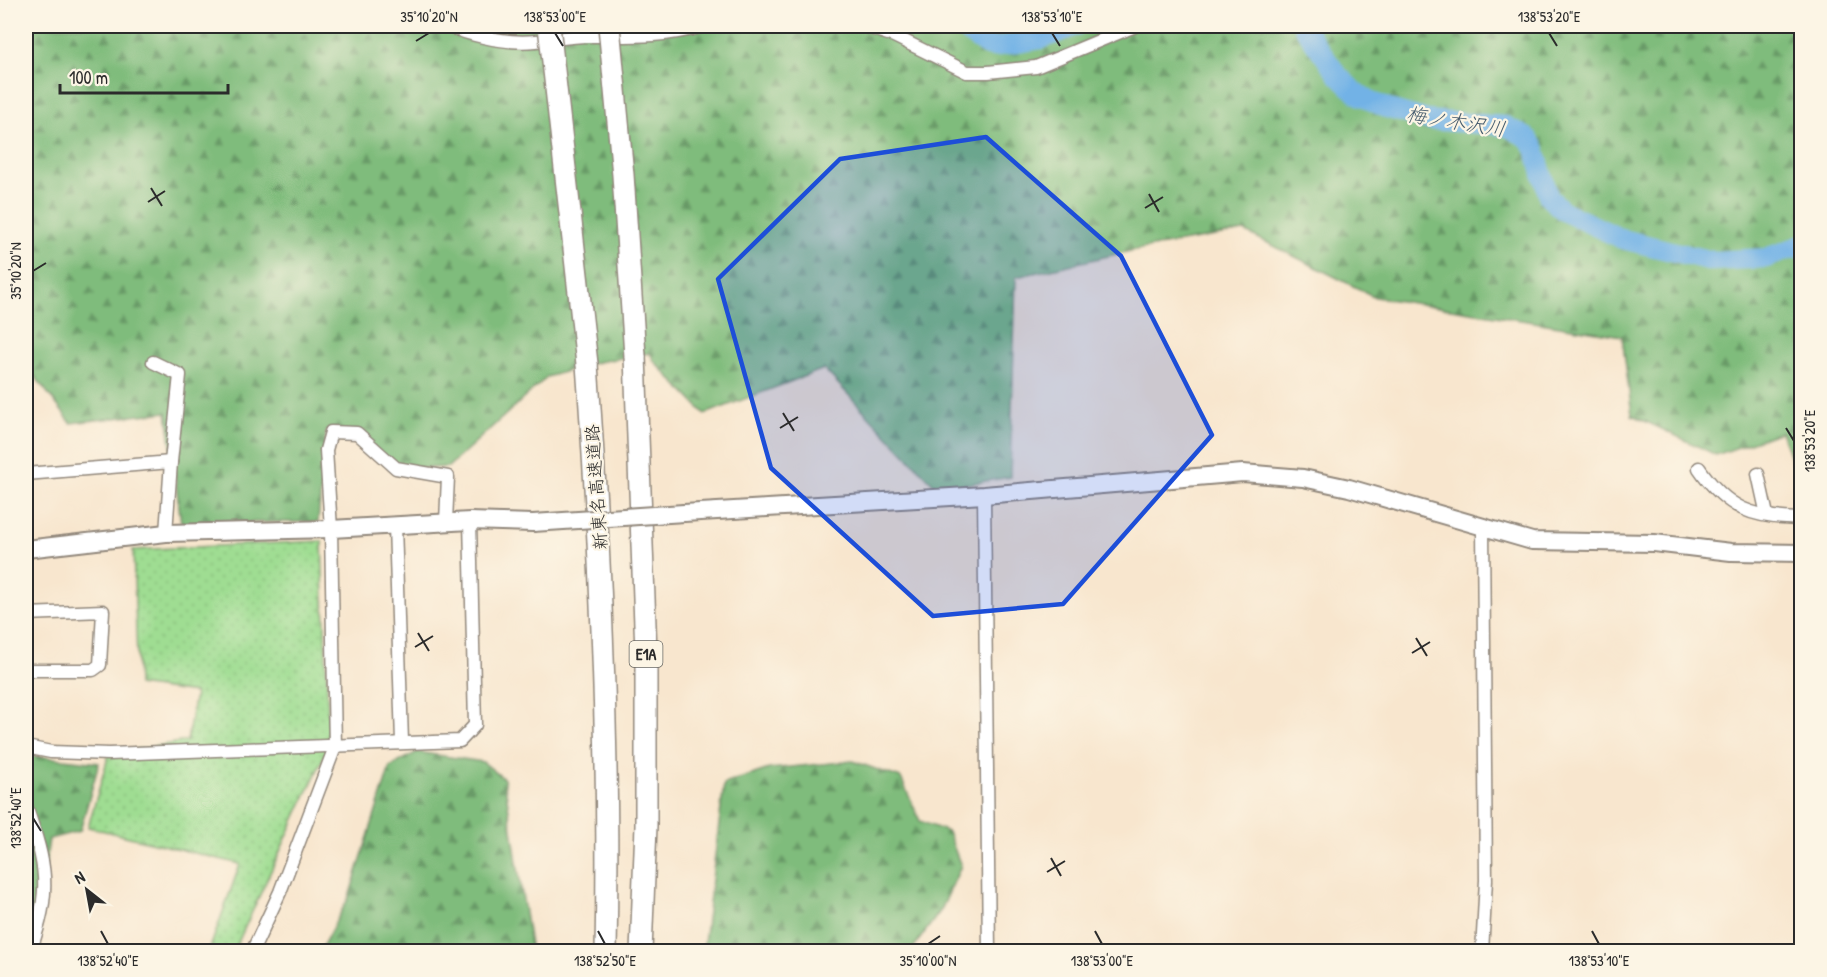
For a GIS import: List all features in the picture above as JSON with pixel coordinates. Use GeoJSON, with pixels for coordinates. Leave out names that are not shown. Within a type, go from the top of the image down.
{"type":"FeatureCollection","features":[{"type":"Feature","properties":{"kind":"highway","name":"新東名高速道路"},"geometry":{"type":"LineString","coordinates":[[549,26],[587,364],[600,546],[607,717],[606,951]]}},
{"type":"Feature","properties":{"kind":"highway","name":"E1A"},"geometry":{"type":"LineString","coordinates":[[609,26],[623,174],[635,356],[646,652],[646,826],[642,951]]}},
{"type":"Feature","properties":{"kind":"street"},"geometry":{"type":"LineString","coordinates":[[447,26],[470,34],[534,42],[585,36],[641,38],[668,35],[704,26]]}},
{"type":"Feature","properties":{"kind":"street"},"geometry":{"type":"LineString","coordinates":[[864,26],[894,36],[967,72],[1036,67],[1135,26]]}},
{"type":"Feature","properties":{"kind":"street"},"geometry":{"type":"LineString","coordinates":[[153,362],[180,375],[166,533]]}},
{"type":"Feature","properties":{"kind":"street"},"geometry":{"type":"LineString","coordinates":[[252,951],[280,892],[335,747],[331,529],[326,450],[331,432],[357,433],[396,468],[448,477],[446,522]]}},
{"type":"Feature","properties":{"kind":"street"},"geometry":{"type":"LineString","coordinates":[[26,474],[171,462]]}},
{"type":"Feature","properties":{"kind":"street"},"geometry":{"type":"LineString","coordinates":[[1699,468],[1723,499],[1736,507],[1767,515],[1802,519]]}},
{"type":"Feature","properties":{"kind":"street"},"geometry":{"type":"LineString","coordinates":[[26,549],[166,533],[331,529],[470,521],[533,523],[984,495],[1243,473],[1304,478],[1532,541],[1654,543],[1731,552],[1802,553]]}},
{"type":"Feature","properties":{"kind":"street"},"geometry":{"type":"LineString","coordinates":[[1758,474],[1767,515]]}},
{"type":"Feature","properties":{"kind":"street"},"geometry":{"type":"LineString","coordinates":[[984,495],[989,951]]}},
{"type":"Feature","properties":{"kind":"street"},"geometry":{"type":"LineString","coordinates":[[26,747],[51,753],[109,754],[460,741],[475,725],[470,521]]}},
{"type":"Feature","properties":{"kind":"street"},"geometry":{"type":"LineString","coordinates":[[395,525],[402,742]]}},
{"type":"Feature","properties":{"kind":"street"},"geometry":{"type":"LineString","coordinates":[[1482,951],[1486,880],[1483,526]]}},
{"type":"Feature","properties":{"kind":"street"},"geometry":{"type":"LineString","coordinates":[[26,614],[103,611],[100,665],[93,670],[26,670]]}},
{"type":"Feature","properties":{"kind":"street"},"geometry":{"type":"LineString","coordinates":[[26,806],[40,848],[45,883],[44,914],[30,951]]}},
{"type":"Feature","properties":{"kind":"highlighted area"},"geometry":{"type":"Polygon","coordinates":[[[986,137],[1121,256],[1212,435],[1063,604],[933,616],[771,468],[718,279],[840,159],[986,137]]]}},
{"type":"Feature","properties":{"kind":"green space"},"geometry":{"type":"Polygon","coordinates":[[[26,26],[1801,26],[1801,487],[1781,432],[1716,455],[1632,415],[1622,336],[1375,297],[1244,231],[1135,250],[1016,277],[1010,477],[938,489],[824,369],[705,414],[654,361],[650,353],[598,362],[547,377],[448,467],[394,470],[357,433],[326,431],[318,522],[181,523],[167,412],[71,423],[26,365],[26,26]]]}},
{"type":"Feature","properties":{"kind":"green space"},"geometry":{"type":"Polygon","coordinates":[[[322,541],[329,745],[234,951],[209,951],[240,864],[88,827],[109,754],[187,741],[195,693],[138,685],[133,550],[322,541]]]}},
{"type":"Feature","properties":{"kind":"green space"},"geometry":{"type":"Polygon","coordinates":[[[417,752],[483,762],[504,779],[531,951],[320,951],[349,897],[390,767],[417,752]]]}},
{"type":"Feature","properties":{"kind":"green space"},"geometry":{"type":"Polygon","coordinates":[[[26,755],[99,763],[80,831],[49,839],[40,903],[26,946],[26,755]]]}},
{"type":"Feature","properties":{"kind":"green space"},"geometry":{"type":"Polygon","coordinates":[[[853,761],[901,778],[920,821],[948,832],[961,866],[941,910],[911,951],[703,951],[724,784],[769,769],[853,761]]]}},
{"type":"Feature","properties":{"kind":"waterway","name":"梅ノ木沢川"},"geometry":{"type":"LineString","coordinates":[[958,26],[987,46],[994,47],[1042,39],[1076,26]]}},
{"type":"Feature","properties":{"kind":"waterway","name":"梅ノ木沢川"},"geometry":{"type":"LineString","coordinates":[[1303,26],[1337,74],[1357,94],[1386,108],[1428,120],[1506,126],[1528,138],[1535,149],[1549,198],[1565,212],[1622,239],[1712,261],[1766,258],[1802,245]]}}]}
